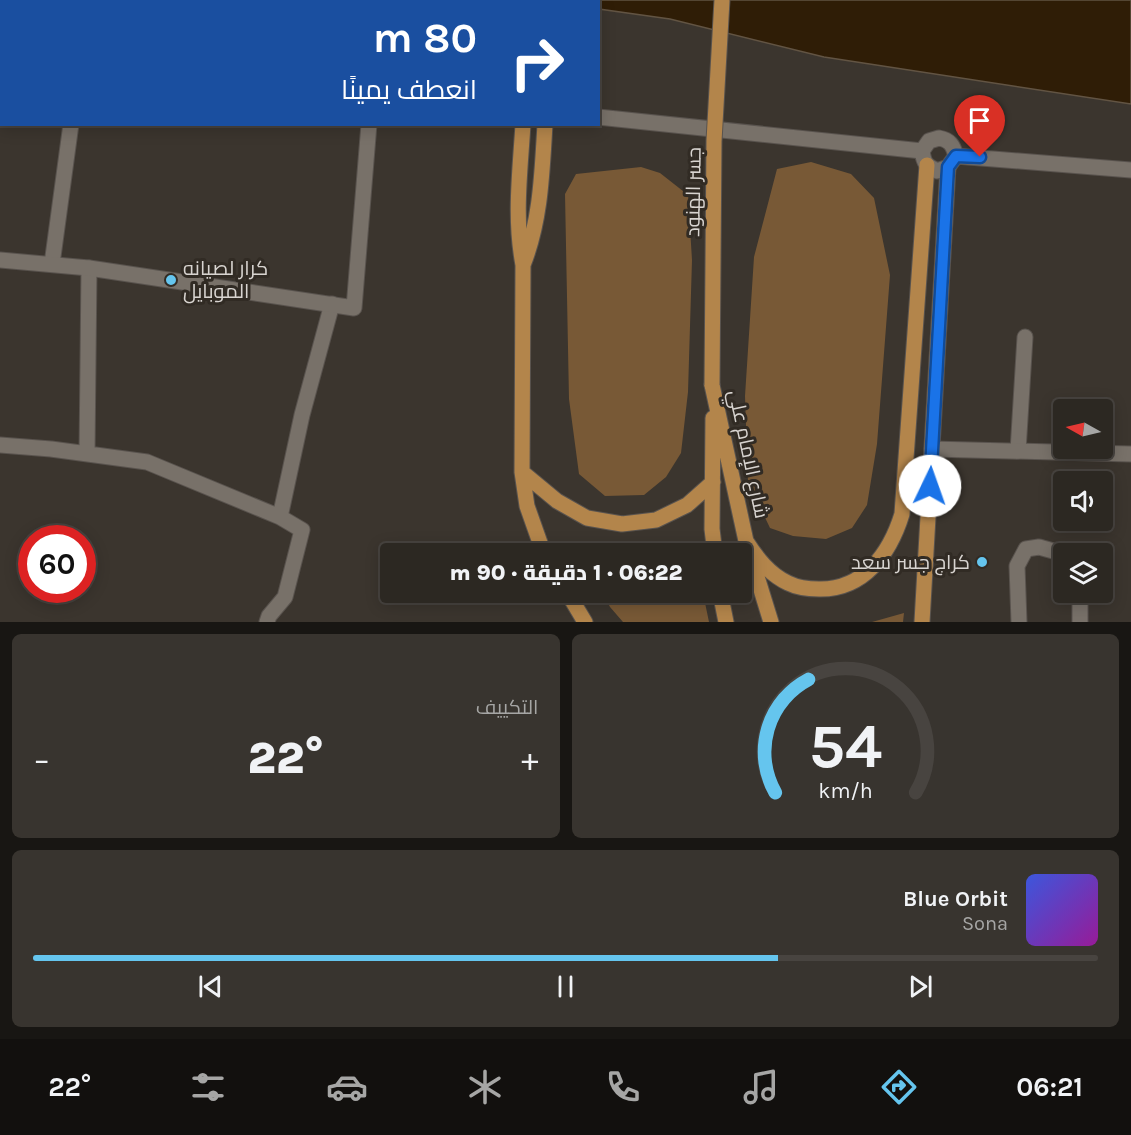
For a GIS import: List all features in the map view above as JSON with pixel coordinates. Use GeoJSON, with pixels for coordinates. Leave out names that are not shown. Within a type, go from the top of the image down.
{"type":"FeatureCollection","features":[{"type":"Feature","properties":{"kind":"main road","name":"جسر الهنود"},"geometry":{"type":"LineString","coordinates":[[712,384],[714,141],[722,0]]}},
{"type":"Feature","properties":{"kind":"main road"},"geometry":{"type":"LineString","coordinates":[[523,126],[518,222],[519,244],[524,265],[522,471],[527,506],[540,543]]}},
{"type":"Feature","properties":{"kind":"main road"},"geometry":{"type":"LineString","coordinates":[[524,265],[537,216],[545,126]]}},
{"type":"Feature","properties":{"kind":"main road"},"geometry":{"type":"LineString","coordinates":[[746,541],[764,565],[789,584],[804,589],[826,589],[848,583],[871,569],[881,558],[897,530],[902,514],[924,158]]}},
{"type":"Feature","properties":{"kind":"main road"},"geometry":{"type":"LineString","coordinates":[[922,622],[952,162]]}},
{"type":"Feature","properties":{"kind":"main road","name":"شارع الإمام علي"},"geometry":{"type":"LineString","coordinates":[[712,384],[714,543]]}},
{"type":"Feature","properties":{"kind":"main road","name":"شارع الإمام علي"},"geometry":{"type":"LineString","coordinates":[[712,384],[746,541],[771,622]]}},
{"type":"Feature","properties":{"kind":"main road"},"geometry":{"type":"LineString","coordinates":[[522,471],[558,501],[587,518],[622,524],[656,520],[687,505],[713,482]]}},
{"type":"Feature","properties":{"kind":"main road"},"geometry":{"type":"LineString","coordinates":[[574,603],[585,622]]}},
{"type":"Feature","properties":{"kind":"main road"},"geometry":{"type":"LineString","coordinates":[[722,603],[726,622]]}},
{"type":"Feature","properties":{"kind":"street"},"geometry":{"type":"LineString","coordinates":[[600,117],[924,158],[937,171],[952,162],[1131,170]]}},
{"type":"Feature","properties":{"kind":"street"},"geometry":{"type":"LineString","coordinates":[[52,264],[71,126]]}},
{"type":"Feature","properties":{"kind":"street"},"geometry":{"type":"LineString","coordinates":[[0,260],[89,267],[354,308],[369,126]]}},
{"type":"Feature","properties":{"kind":"street"},"geometry":{"type":"LineString","coordinates":[[924,158],[929,141],[939,138],[950,141],[954,147],[952,162]]}},
{"type":"Feature","properties":{"kind":"street"},"geometry":{"type":"LineString","coordinates":[[87,454],[89,267]]}},
{"type":"Feature","properties":{"kind":"street"},"geometry":{"type":"LineString","coordinates":[[279,517],[302,415],[332,304]]}},
{"type":"Feature","properties":{"kind":"street"},"geometry":{"type":"LineString","coordinates":[[1018,451],[1025,337]]}},
{"type":"Feature","properties":{"kind":"street"},"geometry":{"type":"LineString","coordinates":[[0,445],[51,449],[147,462],[279,517],[302,530],[285,597],[269,616],[267,622]]}},
{"type":"Feature","properties":{"kind":"street"},"geometry":{"type":"LineString","coordinates":[[932,449],[1131,454]]}},
{"type":"Feature","properties":{"kind":"street"},"geometry":{"type":"LineString","coordinates":[[1019,622],[1017,566],[1026,549],[1038,547],[1053,551]]}},
{"type":"Feature","properties":{"kind":"street"},"geometry":{"type":"LineString","coordinates":[[1080,603],[1080,622]]}},
{"type":"Feature","properties":{"kind":"shaded area"},"geometry":{"type":"Polygon","coordinates":[[[600,0],[1131,0],[1131,104],[824,57],[670,19],[600,9],[600,0]]]}},
{"type":"Feature","properties":{"kind":"shaded area"},"geometry":{"type":"Polygon","coordinates":[[[811,162],[851,174],[874,198],[890,275],[877,444],[867,505],[852,528],[826,539],[793,536],[770,528],[748,482],[745,396],[754,257],[777,169],[811,162]]]}},
{"type":"Feature","properties":{"kind":"shaded area"},"geometry":{"type":"Polygon","coordinates":[[[641,167],[660,173],[688,195],[692,260],[688,392],[681,453],[666,477],[644,495],[605,496],[579,474],[569,399],[565,194],[576,174],[641,167]]]}},
{"type":"Feature","properties":{"kind":"shaded area"},"geometry":{"type":"Polygon","coordinates":[[[608,603],[705,603],[709,622],[623,622],[608,603]]]}},
{"type":"Feature","properties":{"kind":"shaded area"},"geometry":{"type":"Polygon","coordinates":[[[904,613],[903,622],[872,622],[904,613]]]}},
{"type":"Feature","properties":{"kind":"place","name":"كرار لصيانه الموبايل"},"geometry":{"type":"Point","coordinates":[171,280]}},
{"type":"Feature","properties":{"kind":"place","name":"كراج جسر سعد"},"geometry":{"type":"Point","coordinates":[982,562]}},
{"type":"Feature","properties":{"kind":"route"},"geometry":{"type":"LineString","coordinates":[[930,486],[948,167],[956,156],[980,157]]}}]}
